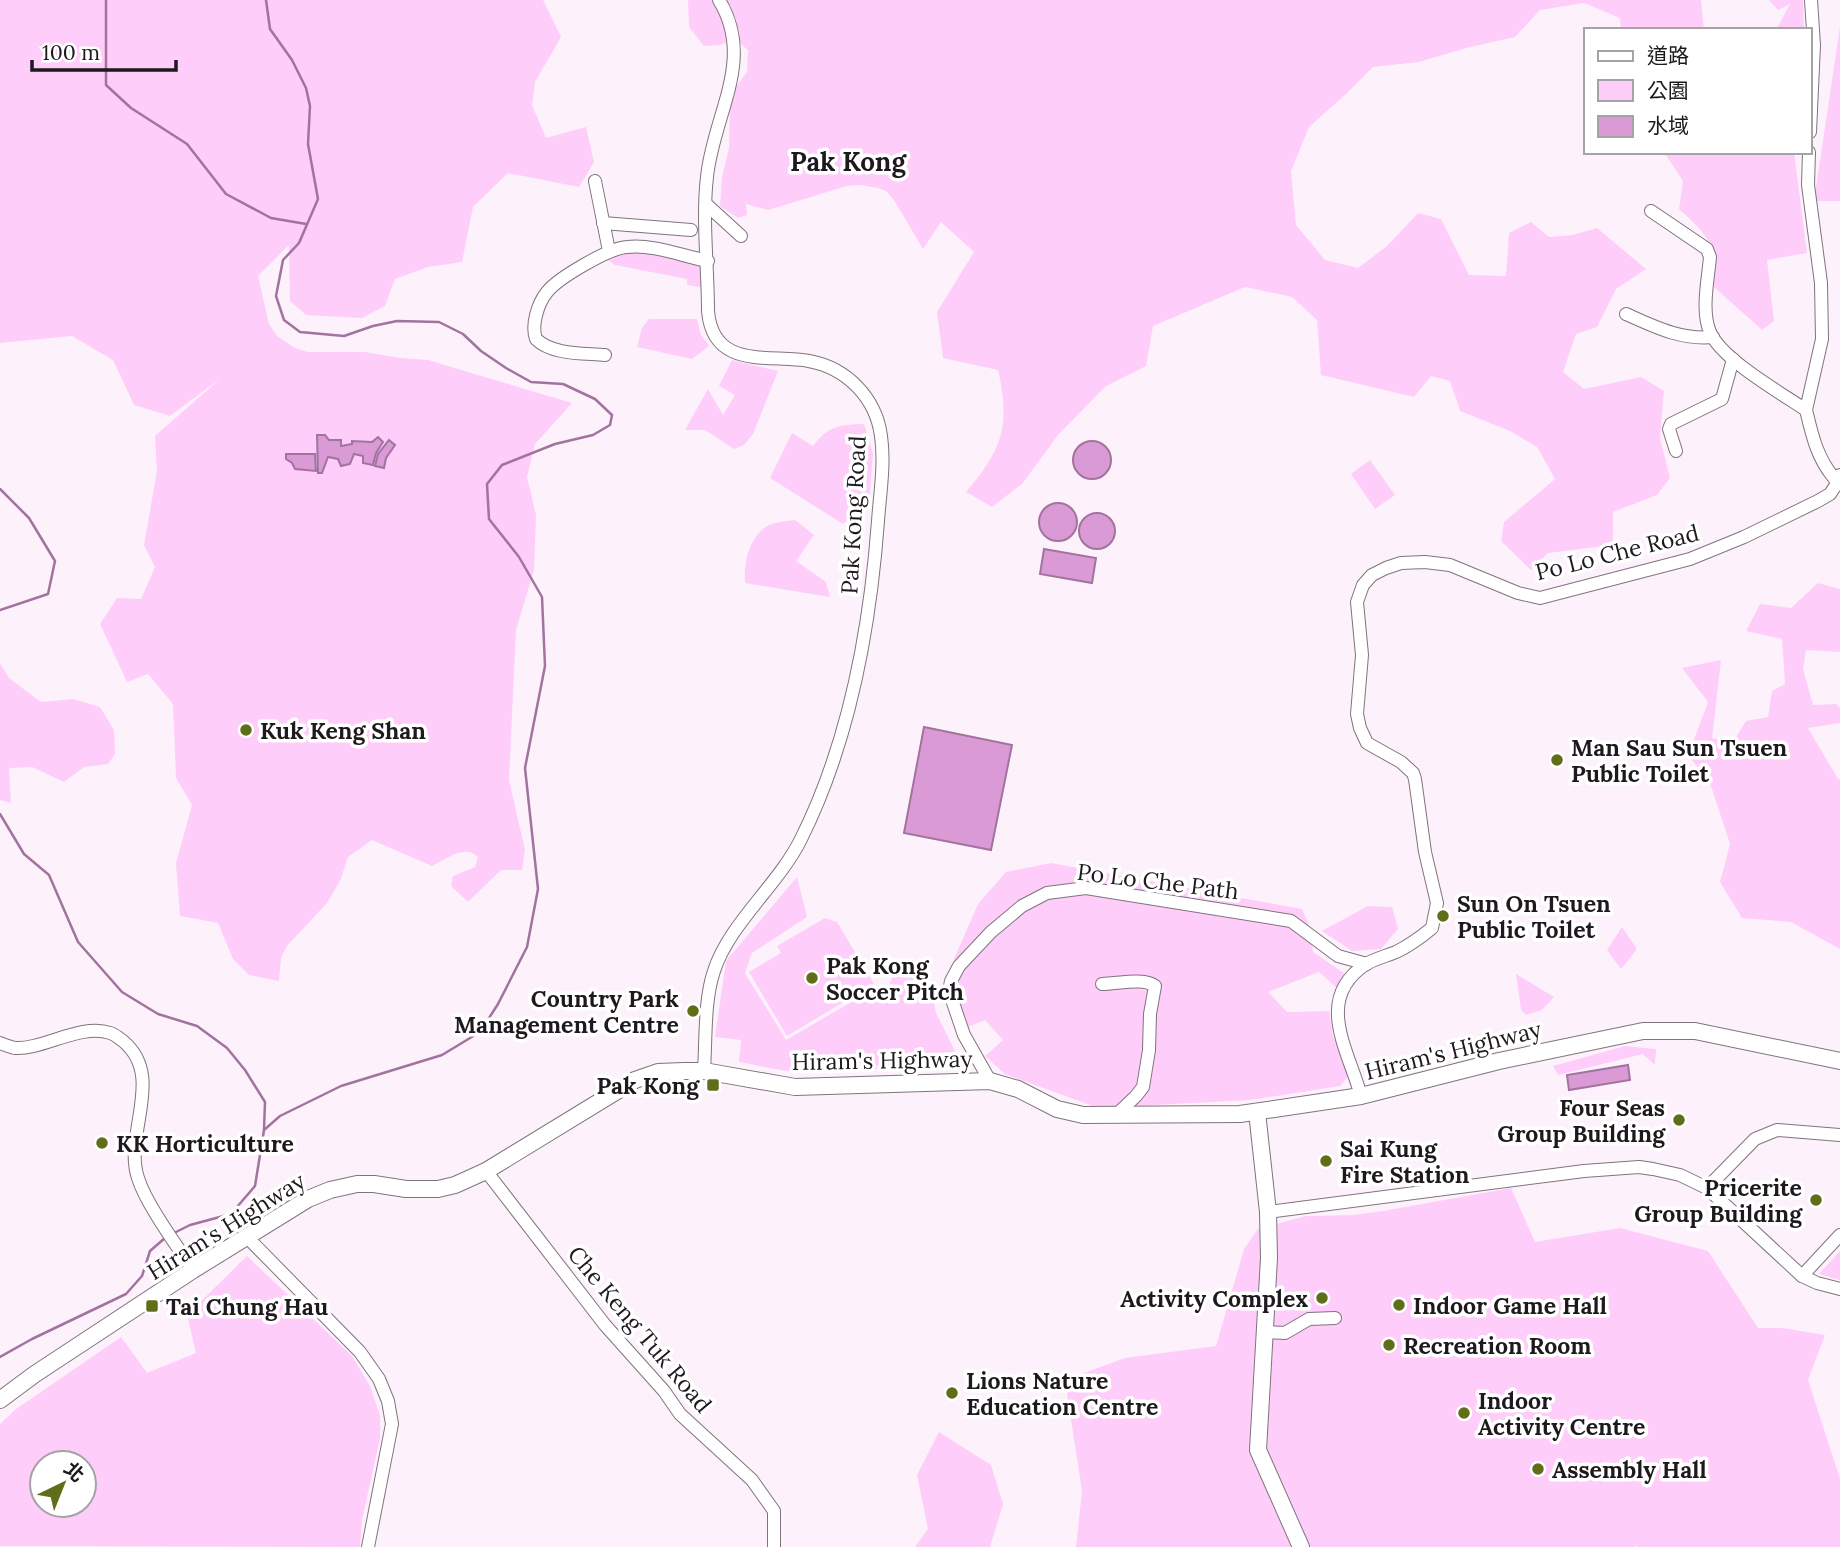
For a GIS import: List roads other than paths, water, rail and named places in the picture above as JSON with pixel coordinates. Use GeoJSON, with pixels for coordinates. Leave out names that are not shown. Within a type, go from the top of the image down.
{"type":"FeatureCollection","features":[{"type":"Feature","properties":{"kind":"main road","name":"Hiram's Highway"},"geometry":{"type":"LineString","coordinates":[[0,1400],[193,1270],[308,1199],[338,1187],[374,1184],[406,1189],[438,1189],[455,1185],[486,1171],[635,1080],[658,1072],[704,1071],[795,1087],[990,1081],[1012,1086],[1065,1111],[1083,1115],[1116,1115],[1257,1112],[1361,1096],[1499,1061],[1643,1031],[1695,1031],[1840,1061]]}},
{"type":"Feature","properties":{"kind":"main road"},"geometry":{"type":"LineString","coordinates":[[1257,1112],[1268,1212],[1269,1258],[1258,1450],[1301,1547]]}},
{"type":"Feature","properties":{"kind":"street","name":"Pak Kong Road"},"geometry":{"type":"LineString","coordinates":[[704,1071],[711,984],[716,964],[797,847],[819,801],[836,755],[850,704],[873,589],[882,454],[880,428],[871,405],[862,391],[845,376],[813,362],[744,356],[732,352],[720,342],[711,329],[706,205],[708,169],[735,55],[730,24],[719,0]]}},
{"type":"Feature","properties":{"kind":"street"},"geometry":{"type":"LineString","coordinates":[[1811,0],[1814,45],[1812,88]]}},
{"type":"Feature","properties":{"kind":"street"},"geometry":{"type":"LineString","coordinates":[[1809,154],[1808,185],[1821,283],[1822,339],[1806,410],[1822,462],[1833,478],[1840,477]]}},
{"type":"Feature","properties":{"kind":"street"},"geometry":{"type":"LineString","coordinates":[[595,181],[609,251]]}},
{"type":"Feature","properties":{"kind":"street"},"geometry":{"type":"LineString","coordinates":[[706,205],[741,236]]}},
{"type":"Feature","properties":{"kind":"street"},"geometry":{"type":"LineString","coordinates":[[1651,211],[1707,249],[1710,257],[1707,312],[1713,337],[1733,359],[1806,410]]}},
{"type":"Feature","properties":{"kind":"street"},"geometry":{"type":"LineString","coordinates":[[603,223],[691,230]]}},
{"type":"Feature","properties":{"kind":"street"},"geometry":{"type":"LineString","coordinates":[[606,355],[546,347],[536,339],[534,330],[540,303],[550,289],[609,251],[627,247],[643,247],[708,261]]}},
{"type":"Feature","properties":{"kind":"street"},"geometry":{"type":"LineString","coordinates":[[1626,314],[1664,331],[1698,338],[1713,337]]}},
{"type":"Feature","properties":{"kind":"street"},"geometry":{"type":"LineString","coordinates":[[1676,451],[1669,429],[1671,424],[1722,399],[1733,359]]}},
{"type":"Feature","properties":{"kind":"street","name":"Po Lo Che Road"},"geometry":{"type":"LineString","coordinates":[[1361,1096],[1337,1024],[1336,1008],[1341,993],[1350,978],[1367,964],[1399,951],[1432,928],[1437,903],[1425,852],[1418,792],[1413,774],[1401,762],[1367,743],[1360,728],[1357,713],[1362,655],[1357,602],[1363,585],[1372,575],[1401,563],[1450,565],[1518,593],[1540,598],[1690,559],[1818,502],[1830,494],[1840,477]]}},
{"type":"Feature","properties":{"kind":"street"},"geometry":{"type":"LineString","coordinates":[[1818,502],[1840,503]]}},
{"type":"Feature","properties":{"kind":"street","name":"Po Lo Che Path"},"geometry":{"type":"LineString","coordinates":[[990,1081],[964,1035],[949,990],[951,981],[959,967],[991,932],[1022,906],[1047,894],[1086,888],[1291,921],[1338,956],[1367,964]]}},
{"type":"Feature","properties":{"kind":"street"},"geometry":{"type":"LineString","coordinates":[[1102,984],[1143,982],[1155,986],[1143,1087],[1116,1115]]}},
{"type":"Feature","properties":{"kind":"street"},"geometry":{"type":"LineString","coordinates":[[0,1043],[22,1048],[98,1030],[114,1034],[129,1046],[140,1062],[144,1077],[135,1168],[141,1186],[193,1270]]}},
{"type":"Feature","properties":{"kind":"street"},"geometry":{"type":"LineString","coordinates":[[1707,1188],[1755,1139],[1777,1130],[1840,1135]]}},
{"type":"Feature","properties":{"kind":"street"},"geometry":{"type":"LineString","coordinates":[[1268,1212],[1584,1171],[1639,1167],[1667,1171],[1707,1188],[1802,1276],[1840,1289]]}},
{"type":"Feature","properties":{"kind":"street","name":"Che Keng Tuk Road"},"geometry":{"type":"LineString","coordinates":[[486,1171],[605,1325],[664,1391],[680,1414],[752,1480],[774,1511],[774,1547]]}},
{"type":"Feature","properties":{"kind":"street"},"geometry":{"type":"LineString","coordinates":[[1802,1276],[1840,1235]]}},
{"type":"Feature","properties":{"kind":"street"},"geometry":{"type":"LineString","coordinates":[[246,1236],[360,1352],[379,1379],[388,1401],[392,1424],[368,1547]]}},
{"type":"Feature","properties":{"kind":"street"},"geometry":{"type":"LineString","coordinates":[[1265,1332],[1285,1333],[1309,1320],[1335,1318]]}},
{"type":"Feature","properties":{"kind":"water"},"geometry":{"type":"Polygon","coordinates":[[[317,435],[325,435],[329,440],[341,440],[341,446],[352,444],[352,441],[372,442],[378,437],[383,442],[373,465],[363,463],[363,456],[354,454],[350,464],[341,466],[338,459],[328,457],[322,473],[318,473],[317,435]]]}},
{"type":"Feature","properties":{"kind":"water"},"geometry":{"type":"Polygon","coordinates":[[[389,440],[395,445],[386,458],[384,468],[375,466],[378,454],[389,440]]]}},
{"type":"Feature","properties":{"kind":"water"},"geometry":{"type":"Polygon","coordinates":[[[1092,441],[1105,447],[1111,460],[1105,473],[1092,479],[1079,473],[1073,460],[1079,447],[1092,441]]]}},
{"type":"Feature","properties":{"kind":"water"},"geometry":{"type":"Polygon","coordinates":[[[286,454],[315,454],[316,471],[295,469],[286,459],[286,454]]]}},
{"type":"Feature","properties":{"kind":"water"},"geometry":{"type":"Polygon","coordinates":[[[1058,503],[1072,508],[1077,522],[1072,536],[1058,541],[1044,536],[1039,522],[1044,508],[1058,503]]]}},
{"type":"Feature","properties":{"kind":"water"},"geometry":{"type":"Polygon","coordinates":[[[1097,513],[1110,518],[1115,531],[1110,544],[1097,549],[1084,544],[1079,531],[1084,518],[1097,513]]]}},
{"type":"Feature","properties":{"kind":"water"},"geometry":{"type":"Polygon","coordinates":[[[1044,549],[1096,558],[1092,583],[1040,574],[1044,549]]]}},
{"type":"Feature","properties":{"kind":"water"},"geometry":{"type":"Polygon","coordinates":[[[924,727],[1012,745],[991,850],[904,833],[924,727]]]}},
{"type":"Feature","properties":{"kind":"water"},"geometry":{"type":"Polygon","coordinates":[[[1628,1065],[1630,1080],[1569,1090],[1567,1075],[1628,1065]]]}},
{"type":"Feature","properties":{"kind":"waterway"},"geometry":{"type":"LineString","coordinates":[[106,0],[106,85],[131,108],[187,144],[226,194],[271,218],[306,224]]}},
{"type":"Feature","properties":{"kind":"waterway"},"geometry":{"type":"LineString","coordinates":[[264,1130],[280,1116],[341,1086],[442,1055],[480,1032],[498,1004],[527,947],[538,889],[525,768],[545,666],[542,597],[519,557],[489,519],[487,484],[502,465],[555,444],[593,435],[610,425],[612,415],[595,399],[563,384],[531,382],[481,351],[463,334],[439,322],[397,321],[344,336],[300,332],[284,320],[276,296],[283,260],[299,243],[318,199],[308,144],[310,106],[306,88],[292,60],[270,29],[266,0]]}},
{"type":"Feature","properties":{"kind":"waterway"},"geometry":{"type":"LineString","coordinates":[[0,489],[29,518],[55,561],[48,594],[0,610]]}},
{"type":"Feature","properties":{"kind":"waterway"},"geometry":{"type":"LineString","coordinates":[[0,814],[24,854],[49,875],[78,942],[122,992],[158,1014],[197,1026],[227,1048],[265,1102],[264,1130],[255,1186],[231,1214],[190,1225],[174,1233]]}},
{"type":"Feature","properties":{"kind":"waterway"},"geometry":{"type":"LineString","coordinates":[[0,1357],[126,1294],[142,1276],[150,1251],[165,1238]]}},
{"type":"Feature","properties":{"kind":"place","name":"Kuk Keng Shan"},"geometry":{"type":"Point","coordinates":[246,730]}},
{"type":"Feature","properties":{"kind":"place","name":"Man Sau Sun Tsuen Public Toilet"},"geometry":{"type":"Point","coordinates":[1557,760]}},
{"type":"Feature","properties":{"kind":"place","name":"Sun On Tsuen Public Toilet"},"geometry":{"type":"Point","coordinates":[1443,916]}},
{"type":"Feature","properties":{"kind":"place","name":"Pak Kong Soccer Pitch"},"geometry":{"type":"Point","coordinates":[812,978]}},
{"type":"Feature","properties":{"kind":"place","name":"Country Park Management Centre"},"geometry":{"type":"Point","coordinates":[693,1011]}},
{"type":"Feature","properties":{"kind":"place","name":"Pak Kong"},"geometry":{"type":"Point","coordinates":[713,1085]}},
{"type":"Feature","properties":{"kind":"place","name":"Four Seas Group Building"},"geometry":{"type":"Point","coordinates":[1679,1120]}},
{"type":"Feature","properties":{"kind":"place","name":"KK Horticulture"},"geometry":{"type":"Point","coordinates":[102,1143]}},
{"type":"Feature","properties":{"kind":"place","name":"Sai Kung Fire Station"},"geometry":{"type":"Point","coordinates":[1326,1161]}},
{"type":"Feature","properties":{"kind":"place","name":"Pricerite Group Building"},"geometry":{"type":"Point","coordinates":[1816,1200]}},
{"type":"Feature","properties":{"kind":"place","name":"Activity Complex"},"geometry":{"type":"Point","coordinates":[1322,1298]}},
{"type":"Feature","properties":{"kind":"place","name":"Indoor Game Hall"},"geometry":{"type":"Point","coordinates":[1399,1305]}},
{"type":"Feature","properties":{"kind":"place","name":"Tai Chung Hau"},"geometry":{"type":"Point","coordinates":[152,1306]}},
{"type":"Feature","properties":{"kind":"place","name":"Recreation Room"},"geometry":{"type":"Point","coordinates":[1389,1345]}},
{"type":"Feature","properties":{"kind":"place","name":"Lions Nature Education Centre"},"geometry":{"type":"Point","coordinates":[952,1393]}},
{"type":"Feature","properties":{"kind":"place","name":"Indoor Activity Centre"},"geometry":{"type":"Point","coordinates":[1464,1413]}},
{"type":"Feature","properties":{"kind":"place","name":"Assembly Hall"},"geometry":{"type":"Point","coordinates":[1538,1469]}},
{"type":"Feature","properties":{"kind":"district","name":"Pak Kong"},"geometry":{"type":"Point","coordinates":[848,161]}}]}
